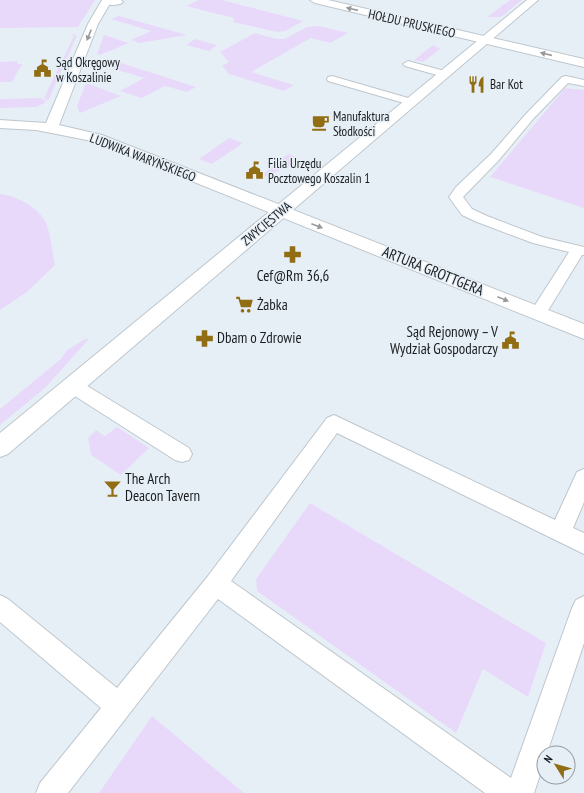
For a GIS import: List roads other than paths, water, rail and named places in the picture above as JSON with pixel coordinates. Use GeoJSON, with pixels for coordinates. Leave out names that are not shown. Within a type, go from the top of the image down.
{"type":"FeatureCollection","features":[{"type":"Feature","properties":{"kind":"street","name":"HOŁDU PRUSKIEGO"},"geometry":{"type":"LineString","coordinates":[[315,0],[584,62]]}},
{"type":"Feature","properties":{"kind":"street","name":"ZWYCIĘSTWA"},"geometry":{"type":"LineString","coordinates":[[0,447],[533,0]]}},
{"type":"Feature","properties":{"kind":"street"},"geometry":{"type":"LineString","coordinates":[[51,128],[93,24],[110,1]]}},
{"type":"Feature","properties":{"kind":"street","name":"LUDWIKA WARYŃSKIEGO"},"geometry":{"type":"LineString","coordinates":[[0,124],[22,123],[97,138],[281,211]]}},
{"type":"Feature","properties":{"kind":"street","name":"ARTURA GROTTGERA"},"geometry":{"type":"LineString","coordinates":[[281,211],[584,332]]}},
{"type":"Feature","properties":{"kind":"lane"},"geometry":{"type":"LineString","coordinates":[[408,64],[444,74]]}},
{"type":"Feature","properties":{"kind":"lane"},"geometry":{"type":"LineString","coordinates":[[332,79],[411,102]]}},
{"type":"Feature","properties":{"kind":"lane"},"geometry":{"type":"LineString","coordinates":[[538,313],[581,250],[538,240],[482,219],[467,212],[456,197],[566,79],[584,83]]}},
{"type":"Feature","properties":{"kind":"lane"},"geometry":{"type":"LineString","coordinates":[[73,386],[182,454]]}},
{"type":"Feature","properties":{"kind":"lane"},"geometry":{"type":"LineString","coordinates":[[50,793],[216,584],[334,423],[584,544]]}},
{"type":"Feature","properties":{"kind":"lane"},"geometry":{"type":"LineString","coordinates":[[560,533],[584,478]]}},
{"type":"Feature","properties":{"kind":"lane"},"geometry":{"type":"LineString","coordinates":[[216,584],[508,793]]}},
{"type":"Feature","properties":{"kind":"lane"},"geometry":{"type":"LineString","coordinates":[[0,606],[118,706]]}},
{"type":"Feature","properties":{"kind":"lane"},"geometry":{"type":"LineString","coordinates":[[520,793],[584,608]]}},
{"type":"Feature","properties":{"kind":"place","name":"Sąd Okręgowy w Koszalinie"},"geometry":{"type":"Point","coordinates":[43,69]}},
{"type":"Feature","properties":{"kind":"place","name":"Bar Kot"},"geometry":{"type":"Point","coordinates":[477,84]}},
{"type":"Feature","properties":{"kind":"place","name":"Manufaktura Słodkości"},"geometry":{"type":"Point","coordinates":[320,123]}},
{"type":"Feature","properties":{"kind":"place","name":"Filia Urzędu Pocztowego Koszalin 1"},"geometry":{"type":"Point","coordinates":[255,170]}},
{"type":"Feature","properties":{"kind":"place","name":"Cef@Rm 36,6"},"geometry":{"type":"Point","coordinates":[293,255]}},
{"type":"Feature","properties":{"kind":"place","name":"Żabka"},"geometry":{"type":"Point","coordinates":[244,305]}},
{"type":"Feature","properties":{"kind":"place","name":"Dbam o Zdrowie"},"geometry":{"type":"Point","coordinates":[204,338]}},
{"type":"Feature","properties":{"kind":"place","name":"Sąd Rejonowy – V Wydział Gospodarczy"},"geometry":{"type":"Point","coordinates":[511,341]}},
{"type":"Feature","properties":{"kind":"place","name":"The Arch Deacon Tavern"},"geometry":{"type":"Point","coordinates":[112,488]}}]}
